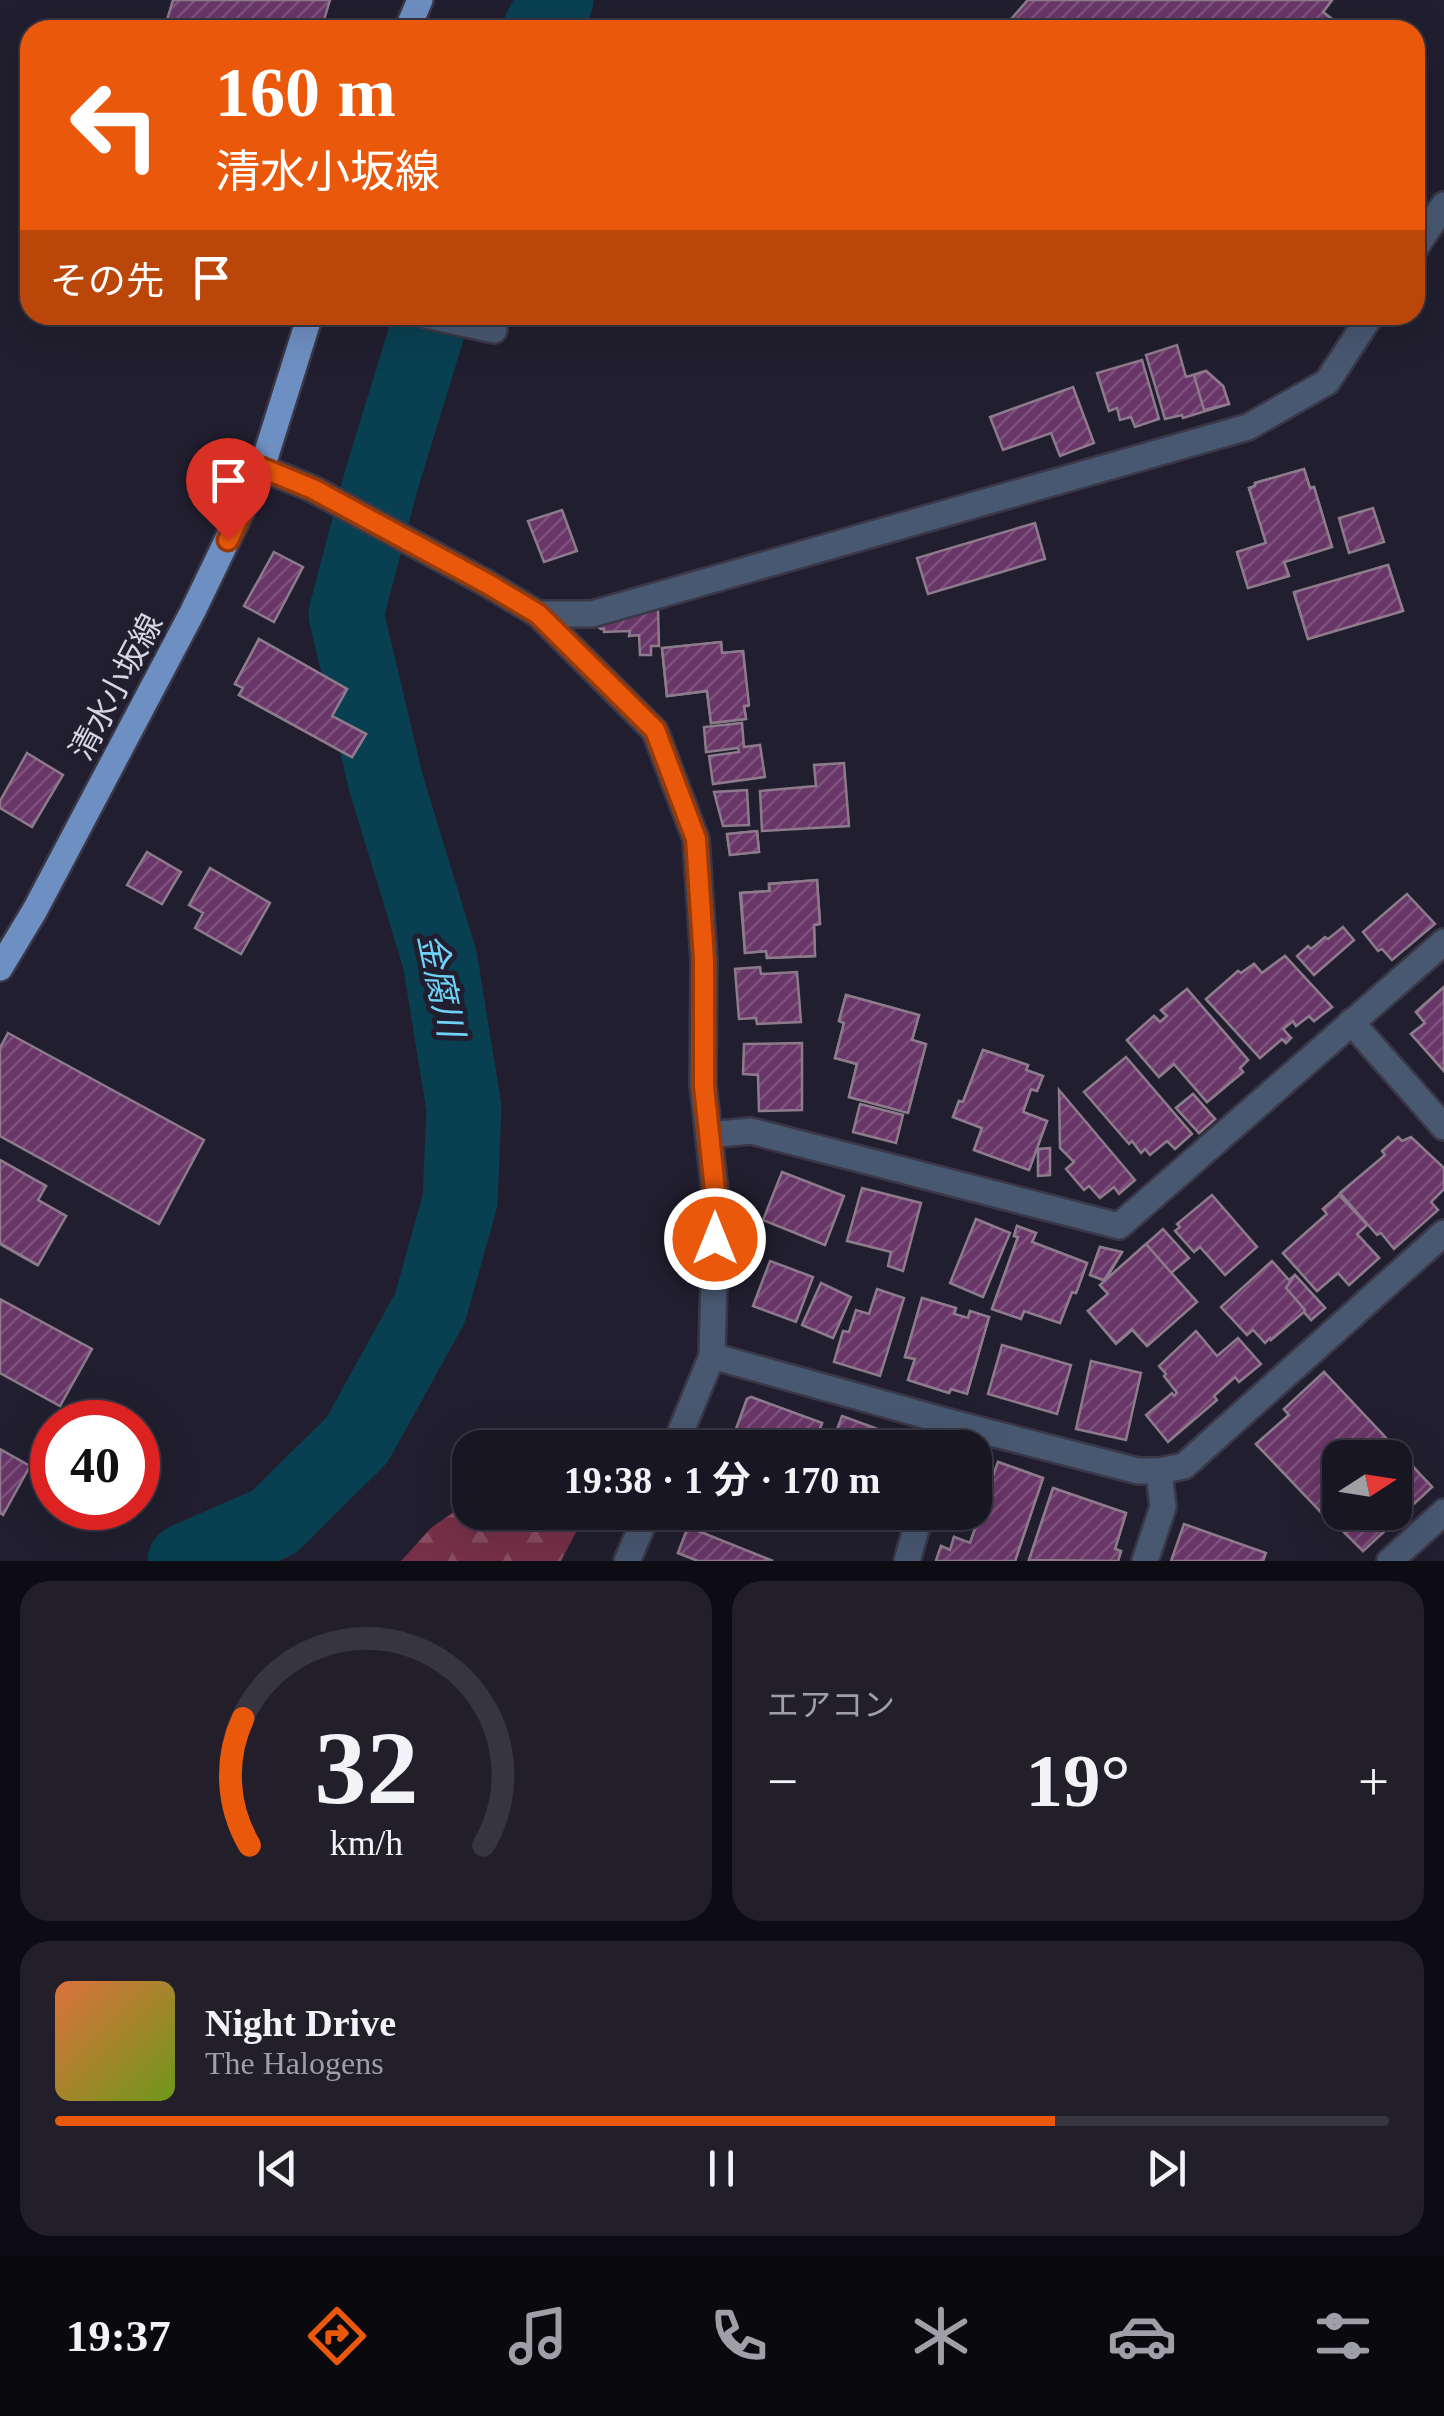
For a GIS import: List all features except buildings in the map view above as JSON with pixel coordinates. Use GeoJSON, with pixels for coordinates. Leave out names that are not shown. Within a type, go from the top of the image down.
{"type":"FeatureCollection","features":[{"type":"Feature","properties":{"kind":"main road","name":"清水小坂線"},"geometry":{"type":"LineString","coordinates":[[0,968],[35,910],[193,611],[262,468],[307,325]]}},
{"type":"Feature","properties":{"kind":"street"},"geometry":{"type":"LineString","coordinates":[[1425,234],[1444,206]]}},
{"type":"Feature","properties":{"kind":"street"},"geometry":{"type":"LineString","coordinates":[[471,325],[494,330]]}},
{"type":"Feature","properties":{"kind":"street"},"geometry":{"type":"LineString","coordinates":[[538,614],[592,614],[1248,427],[1328,382],[1365,325]]}},
{"type":"Feature","properties":{"kind":"street"},"geometry":{"type":"LineString","coordinates":[[262,468],[313,489],[538,614],[655,730],[696,839],[704,960],[704,1086],[716,1200],[712,1356],[681,1430]]}},
{"type":"Feature","properties":{"kind":"street"},"geometry":{"type":"LineString","coordinates":[[709,1135],[751,1131],[1119,1226],[1444,942]]}},
{"type":"Feature","properties":{"kind":"street"},"geometry":{"type":"LineString","coordinates":[[1351,1022],[1444,1127]]}},
{"type":"Feature","properties":{"kind":"street"},"geometry":{"type":"LineString","coordinates":[[712,1356],[1138,1471],[1159,1471],[1184,1466],[1444,1233]]}},
{"type":"Feature","properties":{"kind":"street"},"geometry":{"type":"LineString","coordinates":[[946,1430],[948,1422]]}},
{"type":"Feature","properties":{"kind":"street"},"geometry":{"type":"LineString","coordinates":[[1145,1561],[1163,1507],[1159,1471]]}},
{"type":"Feature","properties":{"kind":"street"},"geometry":{"type":"LineString","coordinates":[[1390,1561],[1444,1512]]}},
{"type":"Feature","properties":{"kind":"street"},"geometry":{"type":"LineString","coordinates":[[627,1561],[640,1530]]}},
{"type":"Feature","properties":{"kind":"street"},"geometry":{"type":"LineString","coordinates":[[907,1561],[916,1530]]}},
{"type":"Feature","properties":{"kind":"green space"},"geometry":{"type":"Polygon","coordinates":[[[452,1513],[452,1530],[577,1530],[561,1561],[401,1561],[432,1527],[452,1513]]]}},
{"type":"Feature","properties":{"kind":"waterway","name":"金腐川"},"geometry":{"type":"LineString","coordinates":[[545,20],[556,0]]}},
{"type":"Feature","properties":{"kind":"waterway","name":"金腐川"},"geometry":{"type":"LineString","coordinates":[[185,1561],[274,1522],[357,1440],[430,1308],[460,1201],[464,1108],[440,960],[386,783],[346,614],[429,325]]}},
{"type":"Feature","properties":{"kind":"route"},"geometry":{"type":"LineString","coordinates":[[228,540],[262,468],[313,489],[538,614],[655,730],[696,839],[704,960],[704,1086],[716,1200],[715,1239]]}}]}
